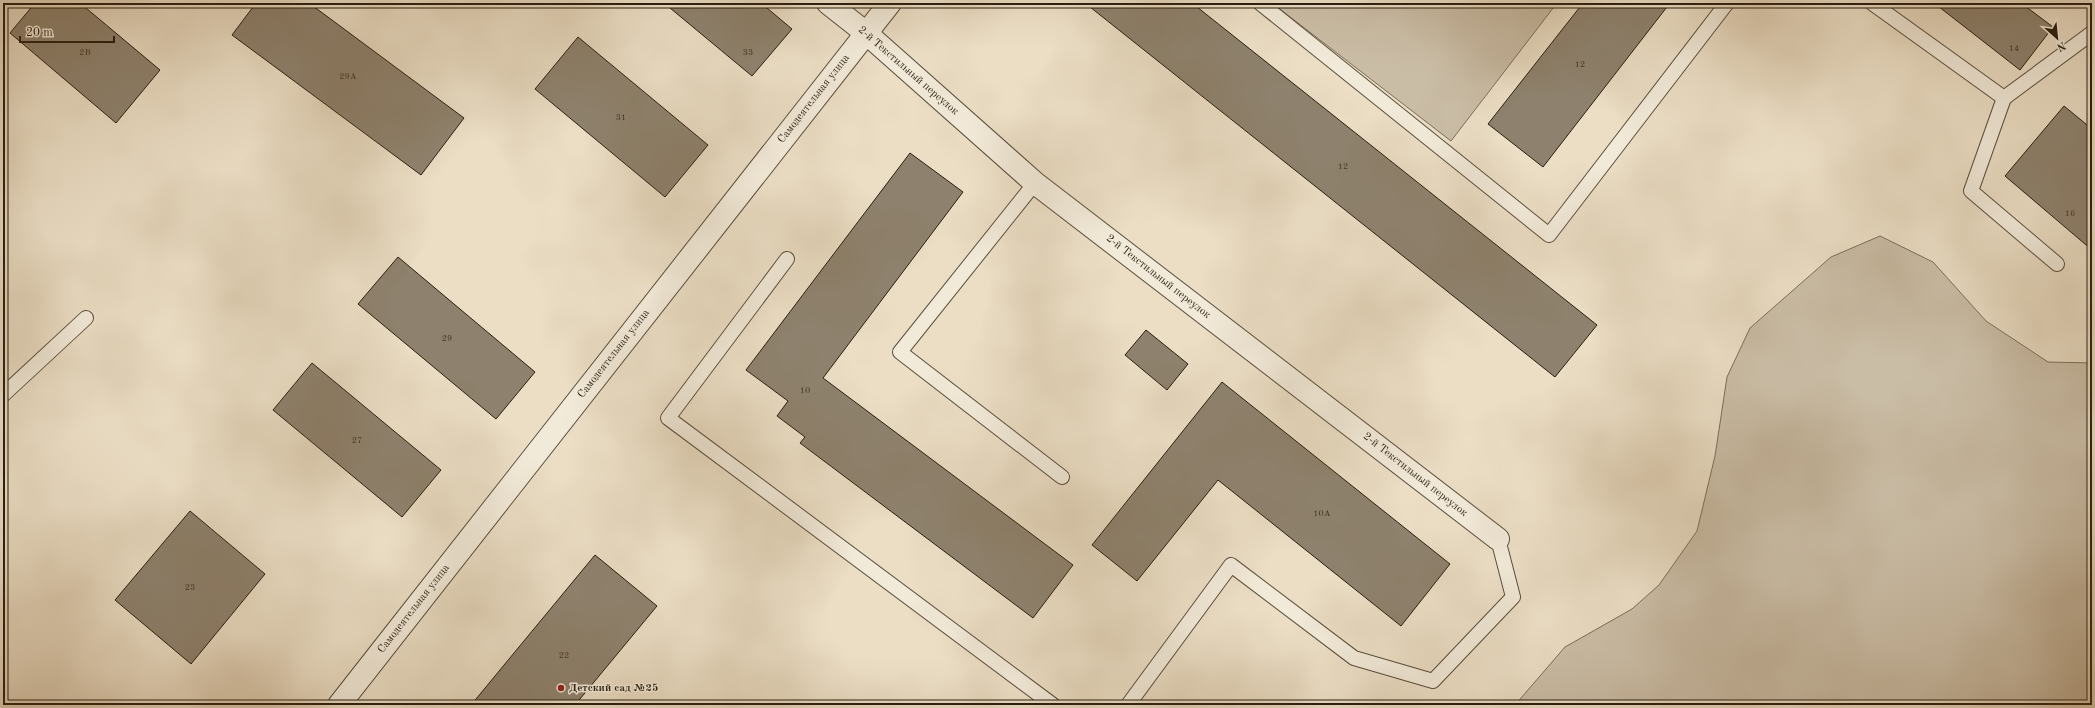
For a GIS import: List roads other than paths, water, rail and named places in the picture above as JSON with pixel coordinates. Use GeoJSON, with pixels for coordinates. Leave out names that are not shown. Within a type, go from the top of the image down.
{"type":"FeatureCollection","features":[{"type":"Feature","properties":{"kind":"street","name":"2-й Текстильный переулок"},"geometry":{"type":"LineString","coordinates":[[828,3],[866,33],[1035,183],[1498,539]]}},
{"type":"Feature","properties":{"kind":"street","name":"Самодеятельная улица"},"geometry":{"type":"LineString","coordinates":[[339,705],[890,3]]}},
{"type":"Feature","properties":{"kind":"lane"},"geometry":{"type":"LineString","coordinates":[[1260,3],[1549,235],[1727,3]]}},
{"type":"Feature","properties":{"kind":"lane"},"geometry":{"type":"LineString","coordinates":[[1872,3],[2004,98]]}},
{"type":"Feature","properties":{"kind":"lane"},"geometry":{"type":"LineString","coordinates":[[2057,264],[1971,191],[2004,98],[2092,33]]}},
{"type":"Feature","properties":{"kind":"lane"},"geometry":{"type":"LineString","coordinates":[[1035,183],[900,352],[1062,477]]}},
{"type":"Feature","properties":{"kind":"lane"},"geometry":{"type":"LineString","coordinates":[[787,259],[668,418],[1053,705]]}},
{"type":"Feature","properties":{"kind":"lane"},"geometry":{"type":"LineString","coordinates":[[3,395],[86,318]]}},
{"type":"Feature","properties":{"kind":"lane"},"geometry":{"type":"LineString","coordinates":[[1128,705],[1231,565],[1354,658],[1433,681],[1513,597],[1498,539]]}},
{"type":"Feature","properties":{"kind":"place","name":"Детский сад №25"},"geometry":{"type":"Point","coordinates":[561,688]}}]}
